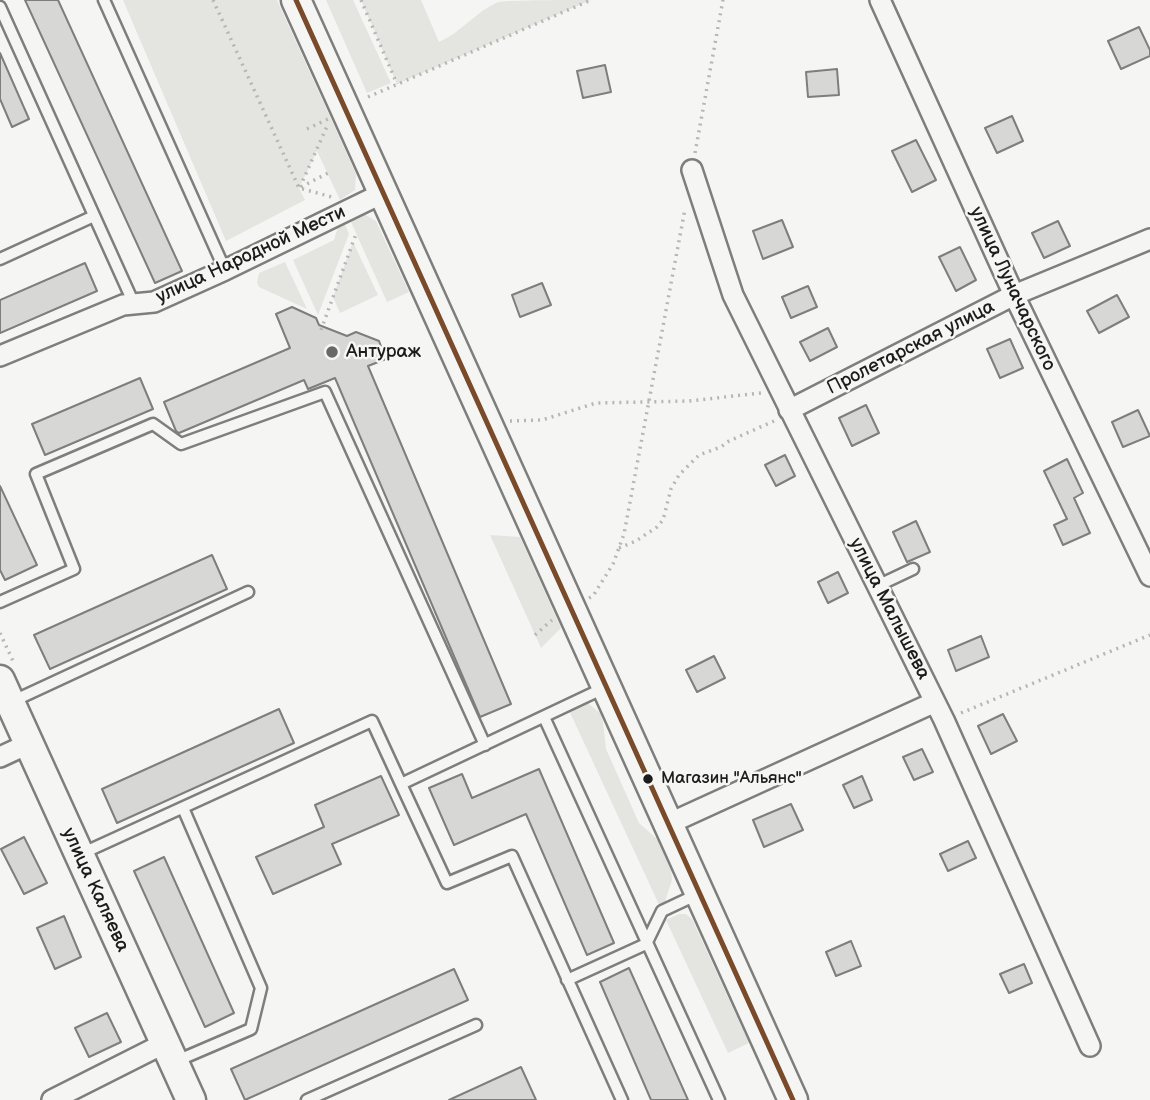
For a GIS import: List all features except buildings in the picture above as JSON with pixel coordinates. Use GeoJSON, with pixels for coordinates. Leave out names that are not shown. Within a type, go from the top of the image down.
{"type":"FeatureCollection","features":[{"type":"Feature","properties":{"kind":"street"},"geometry":{"type":"LineString","coordinates":[[296,0],[793,1100]]}},
{"type":"Feature","properties":{"kind":"street","name":"улица Луначарского"},"geometry":{"type":"LineString","coordinates":[[880,0],[1014,295],[1150,576]]}},
{"type":"Feature","properties":{"kind":"street","name":"улица Малышева"},"geometry":{"type":"LineString","coordinates":[[692,170],[733,295],[944,720],[1090,1046]]}},
{"type":"Feature","properties":{"kind":"street","name":"улица Народной Мести"},"geometry":{"type":"LineString","coordinates":[[0,356],[123,304],[154,302],[225,271],[383,193]]}},
{"type":"Feature","properties":{"kind":"street","name":"Пролетарская улица"},"geometry":{"type":"LineString","coordinates":[[789,410],[1014,295],[1150,239]]}},
{"type":"Feature","properties":{"kind":"street","name":"улица Каляева"},"geometry":{"type":"LineString","coordinates":[[5,691],[191,1100]]}},
{"type":"Feature","properties":{"kind":"street"},"geometry":{"type":"LineString","coordinates":[[668,824],[935,702]]}},
{"type":"Feature","properties":{"kind":"street"},"geometry":{"type":"LineString","coordinates":[[0,757],[28,744]]}},
{"type":"Feature","properties":{"kind":"street"},"geometry":{"type":"LineString","coordinates":[[52,1100],[170,1053]]}},
{"type":"Feature","properties":{"kind":"lane"},"geometry":{"type":"LineString","coordinates":[[104,0],[225,271]]}},
{"type":"Feature","properties":{"kind":"lane"},"geometry":{"type":"LineString","coordinates":[[0,7],[134,304]]}},
{"type":"Feature","properties":{"kind":"lane"},"geometry":{"type":"LineString","coordinates":[[0,259],[94,216]]}},
{"type":"Feature","properties":{"kind":"lane"},"geometry":{"type":"LineString","coordinates":[[0,602],[74,569],[36,474],[153,424],[181,444],[326,392],[485,745]]}},
{"type":"Feature","properties":{"kind":"lane"},"geometry":{"type":"LineString","coordinates":[[877,586],[913,569]]}},
{"type":"Feature","properties":{"kind":"lane"},"geometry":{"type":"LineString","coordinates":[[5,691],[248,592]]}},
{"type":"Feature","properties":{"kind":"lane"},"geometry":{"type":"LineString","coordinates":[[401,784],[607,687]]}},
{"type":"Feature","properties":{"kind":"lane"},"geometry":{"type":"LineString","coordinates":[[544,716],[719,1100]]}},
{"type":"Feature","properties":{"kind":"lane"},"geometry":{"type":"LineString","coordinates":[[79,855],[372,721],[447,883],[512,856],[622,1100]]}},
{"type":"Feature","properties":{"kind":"lane"},"geometry":{"type":"LineString","coordinates":[[170,1053],[251,1029],[261,988],[183,807]]}},
{"type":"Feature","properties":{"kind":"lane"},"geometry":{"type":"LineString","coordinates":[[567,980],[646,944],[662,911],[699,893]]}},
{"type":"Feature","properties":{"kind":"lane"},"geometry":{"type":"LineString","coordinates":[[307,1100],[476,1025]]}},
{"type":"Feature","properties":{"kind":"path"},"geometry":{"type":"LineString","coordinates":[[213,0],[299,188],[340,200]]}},
{"type":"Feature","properties":{"kind":"path"},"geometry":{"type":"LineString","coordinates":[[361,0],[397,84]]}},
{"type":"Feature","properties":{"kind":"path"},"geometry":{"type":"LineString","coordinates":[[368,97],[591,0]]}},
{"type":"Feature","properties":{"kind":"path"},"geometry":{"type":"LineString","coordinates":[[535,635],[555,617],[593,596],[613,564],[624,534],[723,0]]}},
{"type":"Feature","properties":{"kind":"path"},"geometry":{"type":"LineString","coordinates":[[299,188],[330,118],[307,129]]}},
{"type":"Feature","properties":{"kind":"path"},"geometry":{"type":"LineString","coordinates":[[299,188],[328,173]]}},
{"type":"Feature","properties":{"kind":"path"},"geometry":{"type":"LineString","coordinates":[[321,330],[356,234]]}},
{"type":"Feature","properties":{"kind":"path"},"geometry":{"type":"LineString","coordinates":[[510,421],[542,420],[596,403],[689,401],[766,393],[778,388]]}},
{"type":"Feature","properties":{"kind":"path"},"geometry":{"type":"LineString","coordinates":[[619,548],[657,527],[663,520],[671,489],[679,475],[699,455],[771,422],[789,410]]}},
{"type":"Feature","properties":{"kind":"path"},"geometry":{"type":"LineString","coordinates":[[944,720],[1150,635]]}},
{"type":"Feature","properties":{"kind":"shaded area"},"geometry":{"type":"Polygon","coordinates":[[[123,0],[277,0],[356,174],[355,190],[340,200],[317,151],[299,188],[305,200],[226,241],[123,0]]]}},
{"type":"Feature","properties":{"kind":"shaded area"},"geometry":{"type":"Polygon","coordinates":[[[326,0],[353,0],[391,83],[367,93],[326,0]]]}},
{"type":"Feature","properties":{"kind":"shaded area"},"geometry":{"type":"Polygon","coordinates":[[[361,0],[421,0],[439,42],[498,2],[591,0],[397,84],[361,0]]]}},
{"type":"Feature","properties":{"kind":"shaded area"},"geometry":{"type":"Polygon","coordinates":[[[346,211],[359,211],[376,221],[409,292],[387,302],[346,211]]]}},
{"type":"Feature","properties":{"kind":"shaded area"},"geometry":{"type":"Polygon","coordinates":[[[343,220],[349,234],[318,315],[293,260],[334,240],[343,220]]]}},
{"type":"Feature","properties":{"kind":"shaded area"},"geometry":{"type":"Polygon","coordinates":[[[353,242],[378,295],[340,313],[333,297],[353,242]]]}},
{"type":"Feature","properties":{"kind":"shaded area"},"geometry":{"type":"Polygon","coordinates":[[[285,262],[307,309],[259,287],[257,283],[259,273],[285,262]]]}},
{"type":"Feature","properties":{"kind":"shaded area"},"geometry":{"type":"Polygon","coordinates":[[[490,535],[520,537],[561,628],[541,648],[490,535]]]}},
{"type":"Feature","properties":{"kind":"shaded area"},"geometry":{"type":"Polygon","coordinates":[[[589,704],[600,713],[606,749],[639,823],[657,839],[671,870],[672,880],[662,911],[567,706],[589,704]]]}},
{"type":"Feature","properties":{"kind":"shaded area"},"geometry":{"type":"Polygon","coordinates":[[[686,914],[692,919],[749,1043],[728,1053],[666,920],[686,914]]]}},
{"type":"Feature","properties":{"kind":"transit line"},"geometry":{"type":"LineString","coordinates":[[296,0],[793,1100]]}},
{"type":"Feature","properties":{"kind":"place","name":"Антураж"},"geometry":{"type":"Point","coordinates":[332,352]}},
{"type":"Feature","properties":{"kind":"place","name":"Магазин \"Альянс\""},"geometry":{"type":"Point","coordinates":[648,779]}}]}
